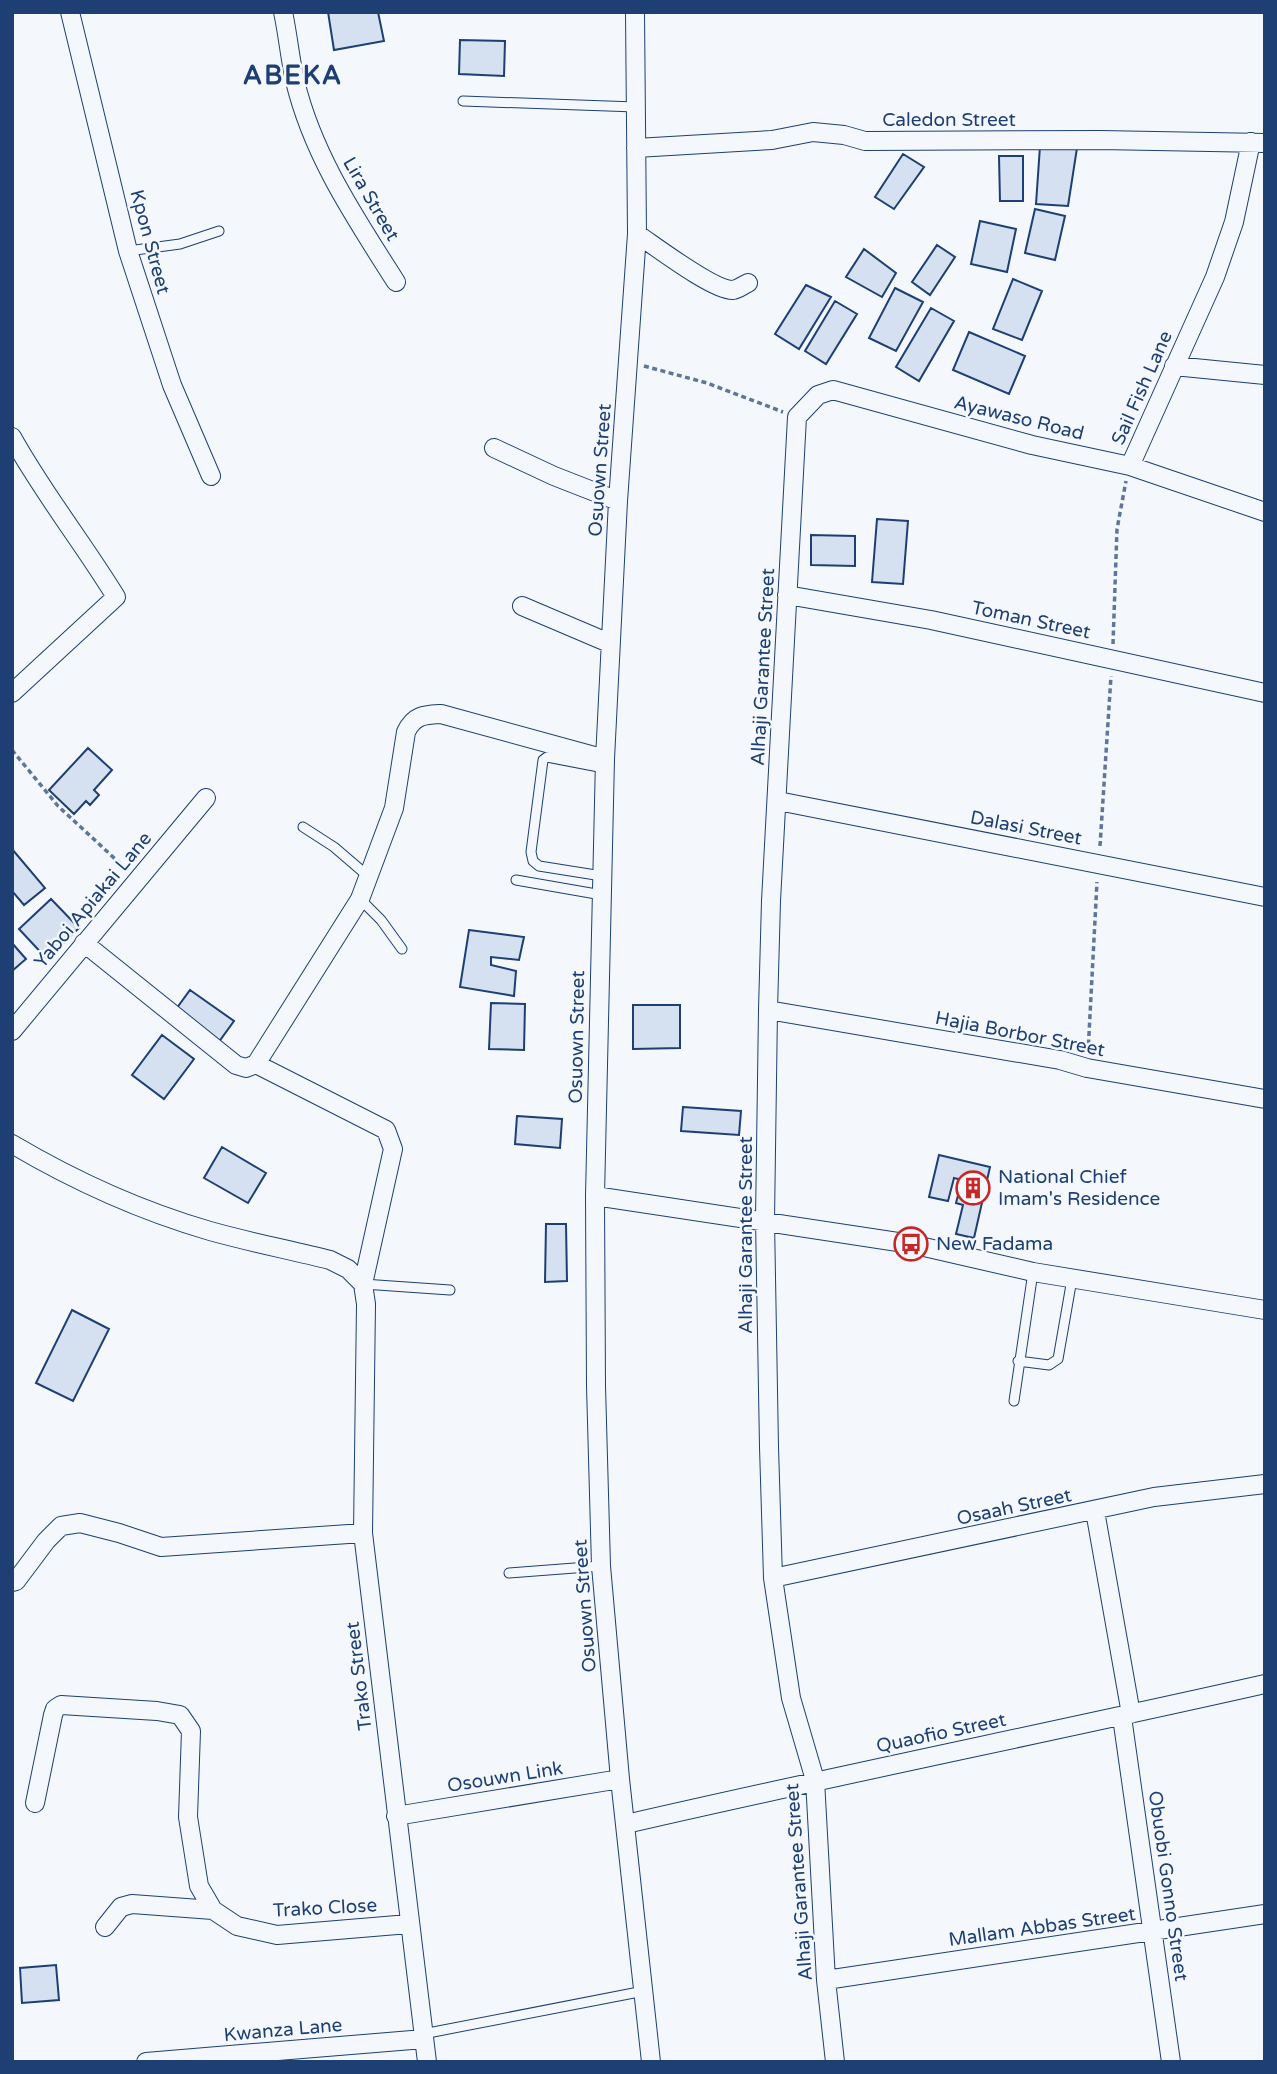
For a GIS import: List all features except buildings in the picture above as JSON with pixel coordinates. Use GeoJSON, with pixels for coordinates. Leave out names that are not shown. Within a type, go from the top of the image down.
{"type":"FeatureCollection","features":[{"type":"Feature","properties":{"kind":"street","name":"Kpon Street"},"geometry":{"type":"LineString","coordinates":[[70,12],[128,251],[172,385],[211,476]]}},
{"type":"Feature","properties":{"kind":"street","name":"Lira Street"},"geometry":{"type":"LineString","coordinates":[[283,12],[296,82],[314,135],[337,189],[396,282]]}},
{"type":"Feature","properties":{"kind":"street","name":"Osuown Street"},"geometry":{"type":"LineString","coordinates":[[635,12],[637,234],[609,643],[605,763],[595,1196],[596,1386],[601,1566],[620,1779],[651,2062]]}},
{"type":"Feature","properties":{"kind":"street","name":"Caledon Street"},"geometry":{"type":"LineString","coordinates":[[636,148],[772,140],[813,132],[844,135],[865,141],[1100,140],[1258,143]]}},
{"type":"Feature","properties":{"kind":"street","name":"Sail Fish Lane"},"geometry":{"type":"LineString","coordinates":[[1130,466],[1215,277],[1258,143]]}},
{"type":"Feature","properties":{"kind":"street"},"geometry":{"type":"LineString","coordinates":[[637,234],[724,289],[732,290],[748,283]]}},
{"type":"Feature","properties":{"kind":"street"},"geometry":{"type":"LineString","coordinates":[[1174,366],[1265,374]]}},
{"type":"Feature","properties":{"kind":"street","name":"Ayawaso Road"},"geometry":{"type":"LineString","coordinates":[[801,411],[818,395],[833,390],[1032,445],[1130,466],[1265,512]]}},
{"type":"Feature","properties":{"kind":"street","name":"Alhaji Garantee Street"},"geometry":{"type":"LineString","coordinates":[[801,411],[787,595],[771,901],[765,1220],[773,1578],[791,1698],[816,1780],[826,1980],[835,2062]]}},
{"type":"Feature","properties":{"kind":"street"},"geometry":{"type":"LineString","coordinates":[[12,437],[32,472],[81,541],[116,597],[12,692]]}},
{"type":"Feature","properties":{"kind":"street"},"geometry":{"type":"LineString","coordinates":[[494,448],[554,476],[618,501]]}},
{"type":"Feature","properties":{"kind":"street","name":"Toman Street"},"geometry":{"type":"LineString","coordinates":[[787,595],[931,620],[1265,693]]}},
{"type":"Feature","properties":{"kind":"street"},"geometry":{"type":"LineString","coordinates":[[522,606],[609,643]]}},
{"type":"Feature","properties":{"kind":"street"},"geometry":{"type":"LineString","coordinates":[[256,1064],[360,899],[394,808],[406,732],[411,722],[422,715],[442,714],[605,763]]}},
{"type":"Feature","properties":{"kind":"street","name":"Yaboi Apiakai Lane"},"geometry":{"type":"LineString","coordinates":[[12,1031],[206,798]]}},
{"type":"Feature","properties":{"kind":"street","name":"Dalasi Street"},"geometry":{"type":"LineString","coordinates":[[778,802],[1265,897]]}},
{"type":"Feature","properties":{"kind":"street","name":"Trako Street"},"geometry":{"type":"LineString","coordinates":[[84,943],[236,1065],[246,1068],[256,1064],[386,1130],[391,1139],[393,1149],[363,1284],[366,1304],[363,1533],[427,2062]]}},
{"type":"Feature","properties":{"kind":"street","name":"Hajia Borbor Street"},"geometry":{"type":"LineString","coordinates":[[768,1010],[1060,1060],[1087,1068],[1265,1099]]}},
{"type":"Feature","properties":{"kind":"street"},"geometry":{"type":"LineString","coordinates":[[12,1143],[39,1160],[149,1209],[209,1230],[330,1260],[348,1269],[363,1284]]}},
{"type":"Feature","properties":{"kind":"street"},"geometry":{"type":"LineString","coordinates":[[595,1196],[911,1244],[1032,1272],[1265,1310]]}},
{"type":"Feature","properties":{"kind":"street","name":"Osaah Street"},"geometry":{"type":"LineString","coordinates":[[773,1578],[1154,1497],[1265,1483]]}},
{"type":"Feature","properties":{"kind":"street","name":"Obuobi Gonno Street"},"geometry":{"type":"LineString","coordinates":[[1095,1511],[1126,1716],[1171,2062]]}},
{"type":"Feature","properties":{"kind":"street"},"geometry":{"type":"LineString","coordinates":[[12,1581],[16,1581],[46,1541],[61,1527],[80,1523],[162,1547],[363,1533]]}},
{"type":"Feature","properties":{"kind":"street","name":"Quaofio Street"},"geometry":{"type":"LineString","coordinates":[[626,1824],[816,1780],[1126,1716],[1265,1684]]}},
{"type":"Feature","properties":{"kind":"street"},"geometry":{"type":"LineString","coordinates":[[36,1803],[53,1715],[55,1709],[61,1705],[180,1715],[191,1731],[188,1817],[199,1886],[213,1910]]}},
{"type":"Feature","properties":{"kind":"street","name":"Osouwn Link"},"geometry":{"type":"LineString","coordinates":[[396,1816],[620,1779]]}},
{"type":"Feature","properties":{"kind":"street"},"geometry":{"type":"LineString","coordinates":[[105,1927],[121,1907],[132,1904],[213,1910]]}},
{"type":"Feature","properties":{"kind":"street","name":"Trako Close"},"geometry":{"type":"LineString","coordinates":[[213,1910],[237,1926],[277,1935],[409,1924]]}},
{"type":"Feature","properties":{"kind":"street","name":"Mallam Abbas Street"},"geometry":{"type":"LineString","coordinates":[[826,1980],[1265,1914]]}},
{"type":"Feature","properties":{"kind":"street","name":"Kwanza Lane"},"geometry":{"type":"LineString","coordinates":[[146,2062],[218,2059],[424,2037]]}},
{"type":"Feature","properties":{"kind":"lane"},"geometry":{"type":"LineString","coordinates":[[463,101],[636,107]]}},
{"type":"Feature","properties":{"kind":"lane"},"geometry":{"type":"LineString","coordinates":[[128,251],[180,244],[219,231]]}},
{"type":"Feature","properties":{"kind":"lane"},"geometry":{"type":"LineString","coordinates":[[602,876],[539,866],[533,861],[531,852],[543,760],[547,758],[605,763]]}},
{"type":"Feature","properties":{"kind":"lane"},"geometry":{"type":"LineString","coordinates":[[303,827],[369,877]]}},
{"type":"Feature","properties":{"kind":"lane"},"geometry":{"type":"LineString","coordinates":[[516,880],[602,895]]}},
{"type":"Feature","properties":{"kind":"lane"},"geometry":{"type":"LineString","coordinates":[[360,899],[381,920],[401,949]]}},
{"type":"Feature","properties":{"kind":"lane"},"geometry":{"type":"LineString","coordinates":[[1014,1401],[1032,1272]]}},
{"type":"Feature","properties":{"kind":"lane"},"geometry":{"type":"LineString","coordinates":[[1018,1361],[1049,1365],[1058,1359],[1072,1279]]}},
{"type":"Feature","properties":{"kind":"lane"},"geometry":{"type":"LineString","coordinates":[[363,1284],[450,1290]]}},
{"type":"Feature","properties":{"kind":"lane"},"geometry":{"type":"LineString","coordinates":[[509,1573],[601,1566]]}},
{"type":"Feature","properties":{"kind":"lane"},"geometry":{"type":"LineString","coordinates":[[424,2037],[644,1991]]}},
{"type":"Feature","properties":{"kind":"path"},"geometry":{"type":"LineString","coordinates":[[629,361],[801,411]]}},
{"type":"Feature","properties":{"kind":"path","name":"Sail Fish Lane"},"geometry":{"type":"LineString","coordinates":[[1112,659],[1116,529],[1130,466]]}},
{"type":"Feature","properties":{"kind":"path"},"geometry":{"type":"LineString","coordinates":[[12,750],[58,806],[138,880]]}},
{"type":"Feature","properties":{"kind":"place","name":"National Chief Imam's Residence"},"geometry":{"type":"Point","coordinates":[973,1188]}},
{"type":"Feature","properties":{"kind":"place","name":"New Fadama"},"geometry":{"type":"Point","coordinates":[911,1244]}},
{"type":"Feature","properties":{"kind":"district","name":"ABEKA"},"geometry":{"type":"Point","coordinates":[293,75]}}]}
